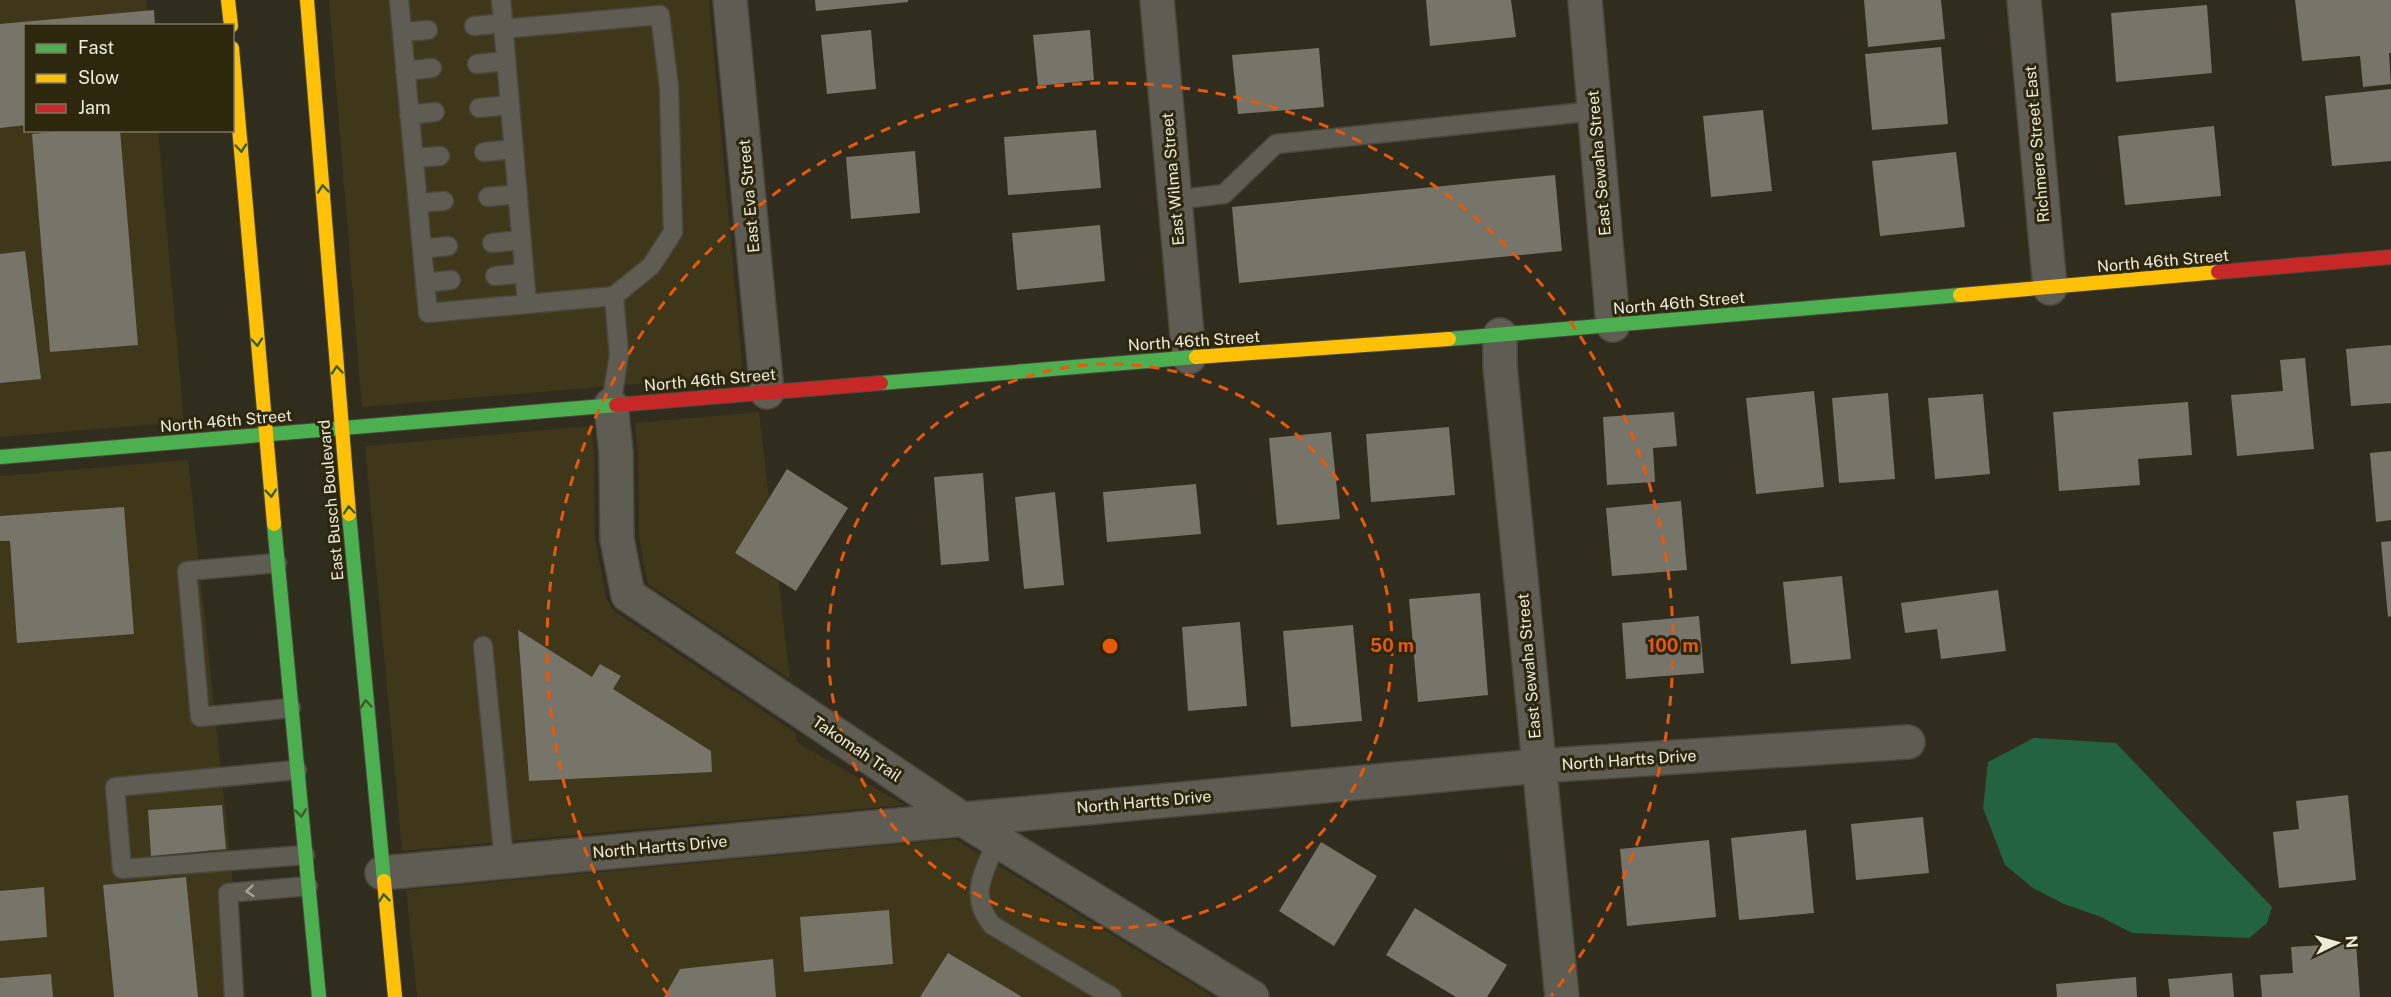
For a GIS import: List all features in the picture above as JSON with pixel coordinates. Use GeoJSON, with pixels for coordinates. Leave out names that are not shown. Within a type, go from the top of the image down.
{"type":"FeatureCollection","features":[{"type":"Feature","properties":{"kind":"street"},"geometry":{"type":"LineString","coordinates":[[228,0],[231,24]]}},
{"type":"Feature","properties":{"kind":"street","name":"East Busch Boulevard"},"geometry":{"type":"LineString","coordinates":[[307,0],[341,428],[381,873],[395,997]]}},
{"type":"Feature","properties":{"kind":"street","name":"East Eva Street"},"geometry":{"type":"LineString","coordinates":[[730,0],[767,392]]}},
{"type":"Feature","properties":{"kind":"street","name":"East Wilma Street"},"geometry":{"type":"LineString","coordinates":[[1157,0],[1189,357]]}},
{"type":"Feature","properties":{"kind":"street","name":"East Sewaha Street"},"geometry":{"type":"LineString","coordinates":[[1585,0],[1613,325]]}},
{"type":"Feature","properties":{"kind":"street","name":"Richmere Street East"},"geometry":{"type":"LineString","coordinates":[[2024,0],[2049,288]]}},
{"type":"Feature","properties":{"kind":"street"},"geometry":{"type":"LineString","coordinates":[[234,71],[277,563],[319,997]]}},
{"type":"Feature","properties":{"kind":"street","name":"North 46th Street"},"geometry":{"type":"LineString","coordinates":[[0,457],[1189,357],[1500,335],[2391,257]]}},
{"type":"Feature","properties":{"kind":"street","name":"East Sewaha Street"},"geometry":{"type":"LineString","coordinates":[[1500,335],[1500,366],[1562,997]]}},
{"type":"Feature","properties":{"kind":"street","name":"Takomah Trail"},"geometry":{"type":"LineString","coordinates":[[611,405],[616,453],[617,539],[628,595],[962,819],[1252,997]]}},
{"type":"Feature","properties":{"kind":"street","name":"North Hartts Drive"},"geometry":{"type":"LineString","coordinates":[[381,873],[1538,766],[1908,742]]}},
{"type":"Feature","properties":{"kind":"street"},"geometry":{"type":"LineString","coordinates":[[317,978],[332,997]]}},
{"type":"Feature","properties":{"kind":"lane"},"geometry":{"type":"LineString","coordinates":[[399,0],[428,313],[614,296],[651,266],[673,232],[669,87],[660,15],[474,26]]}},
{"type":"Feature","properties":{"kind":"lane"},"geometry":{"type":"LineString","coordinates":[[501,0],[527,304]]}},
{"type":"Feature","properties":{"kind":"lane"},"geometry":{"type":"LineString","coordinates":[[402,32],[428,30]]}},
{"type":"Feature","properties":{"kind":"lane"},"geometry":{"type":"LineString","coordinates":[[477,64],[506,61]]}},
{"type":"Feature","properties":{"kind":"lane"},"geometry":{"type":"LineString","coordinates":[[405,70],[432,68]]}},
{"type":"Feature","properties":{"kind":"lane"},"geometry":{"type":"LineString","coordinates":[[479,108],[510,105]]}},
{"type":"Feature","properties":{"kind":"lane"},"geometry":{"type":"LineString","coordinates":[[1174,200],[1224,194],[1276,144],[1595,111]]}},
{"type":"Feature","properties":{"kind":"lane"},"geometry":{"type":"LineString","coordinates":[[409,115],[435,112]]}},
{"type":"Feature","properties":{"kind":"lane"},"geometry":{"type":"LineString","coordinates":[[484,152],[514,149]]}},
{"type":"Feature","properties":{"kind":"lane"},"geometry":{"type":"LineString","coordinates":[[414,158],[440,156]]}},
{"type":"Feature","properties":{"kind":"lane"},"geometry":{"type":"LineString","coordinates":[[488,197],[518,194]]}},
{"type":"Feature","properties":{"kind":"lane"},"geometry":{"type":"LineString","coordinates":[[418,203],[444,201]]}},
{"type":"Feature","properties":{"kind":"lane"},"geometry":{"type":"LineString","coordinates":[[492,243],[521,240]]}},
{"type":"Feature","properties":{"kind":"lane"},"geometry":{"type":"LineString","coordinates":[[422,249],[448,246]]}},
{"type":"Feature","properties":{"kind":"lane"},"geometry":{"type":"LineString","coordinates":[[495,276],[524,273]]}},
{"type":"Feature","properties":{"kind":"lane"},"geometry":{"type":"LineString","coordinates":[[425,283],[451,280]]}},
{"type":"Feature","properties":{"kind":"lane"},"geometry":{"type":"LineString","coordinates":[[611,405],[619,356],[614,296]]}},
{"type":"Feature","properties":{"kind":"lane"},"geometry":{"type":"LineString","coordinates":[[277,563],[187,571],[200,717],[291,708]]}},
{"type":"Feature","properties":{"kind":"lane"},"geometry":{"type":"LineString","coordinates":[[483,646],[504,861]]}},
{"type":"Feature","properties":{"kind":"lane"},"geometry":{"type":"LineString","coordinates":[[297,770],[115,787],[122,869],[305,855]]}},
{"type":"Feature","properties":{"kind":"lane"},"geometry":{"type":"LineString","coordinates":[[997,841],[983,875],[979,894],[982,913],[992,925],[1112,997]]}},
{"type":"Feature","properties":{"kind":"lane"},"geometry":{"type":"LineString","coordinates":[[234,997],[228,893],[308,886]]}},
{"type":"Feature","properties":{"kind":"shaded area"},"geometry":{"type":"Polygon","coordinates":[[[0,0],[146,0],[148,24],[24,24],[24,132],[158,132],[184,422],[0,437],[0,0]]]}},
{"type":"Feature","properties":{"kind":"shaded area"},"geometry":{"type":"Polygon","coordinates":[[[329,0],[709,0],[743,375],[362,407],[329,0]]]}},
{"type":"Feature","properties":{"kind":"shaded area"},"geometry":{"type":"Polygon","coordinates":[[[759,412],[790,679],[648,584],[639,537],[638,452],[635,423],[759,412]]]}},
{"type":"Feature","properties":{"kind":"shaded area"},"geometry":{"type":"Polygon","coordinates":[[[591,426],[594,454],[595,539],[606,598],[614,611],[796,733],[797,742],[904,805],[402,851],[365,446],[591,426]]]}},
{"type":"Feature","properties":{"kind":"shaded area"},"geometry":{"type":"Polygon","coordinates":[[[188,460],[245,997],[0,997],[0,476],[188,460]]]}},
{"type":"Feature","properties":{"kind":"shaded area"},"geometry":{"type":"Polygon","coordinates":[[[955,839],[1214,997],[417,997],[406,890],[955,839]]]}},
{"type":"Feature","properties":{"kind":"green space"},"geometry":{"type":"Polygon","coordinates":[[[2034,738],[2116,743],[2272,907],[2267,923],[2249,938],[2132,933],[2033,888],[2005,865],[1983,808],[1988,762],[2034,738]]]}},
{"type":"Feature","properties":{"kind":"building"},"geometry":{"type":"Polygon","coordinates":[[[815,0],[908,0],[908,2],[816,11],[815,0]]]}},
{"type":"Feature","properties":{"kind":"building"},"geometry":{"type":"Polygon","coordinates":[[[1426,0],[1511,0],[1516,37],[1430,46],[1426,0]]]}},
{"type":"Feature","properties":{"kind":"building"},"geometry":{"type":"Polygon","coordinates":[[[1864,0],[1941,0],[1945,39],[1868,47],[1864,0]]]}},
{"type":"Feature","properties":{"kind":"building"},"geometry":{"type":"Polygon","coordinates":[[[2295,0],[2391,0],[2391,53],[2389,53],[2391,84],[2363,87],[2360,56],[2302,61],[2295,0]]]}},
{"type":"Feature","properties":{"kind":"building"},"geometry":{"type":"Polygon","coordinates":[[[2207,5],[2212,73],[2116,82],[2111,13],[2207,5]]]}},
{"type":"Feature","properties":{"kind":"building"},"geometry":{"type":"Polygon","coordinates":[[[154,10],[155,24],[24,24],[24,125],[0,128],[0,24],[154,10]]]}},
{"type":"Feature","properties":{"kind":"building"},"geometry":{"type":"Polygon","coordinates":[[[871,30],[876,89],[827,94],[821,35],[871,30]]]}},
{"type":"Feature","properties":{"kind":"building"},"geometry":{"type":"Polygon","coordinates":[[[1090,30],[1094,80],[1038,86],[1033,35],[1090,30]]]}},
{"type":"Feature","properties":{"kind":"building"},"geometry":{"type":"Polygon","coordinates":[[[1941,47],[1948,124],[1872,130],[1865,54],[1941,47]]]}},
{"type":"Feature","properties":{"kind":"building"},"geometry":{"type":"Polygon","coordinates":[[[1319,48],[1324,107],[1238,114],[1232,55],[1319,48]]]}},
{"type":"Feature","properties":{"kind":"building"},"geometry":{"type":"Polygon","coordinates":[[[2391,89],[2391,161],[2332,166],[2325,96],[2391,89]]]}},
{"type":"Feature","properties":{"kind":"building"},"geometry":{"type":"Polygon","coordinates":[[[1763,110],[1772,191],[1711,197],[1703,116],[1763,110]]]}},
{"type":"Feature","properties":{"kind":"building"},"geometry":{"type":"Polygon","coordinates":[[[2214,126],[2221,196],[2125,205],[2118,136],[2214,126]]]}},
{"type":"Feature","properties":{"kind":"building"},"geometry":{"type":"Polygon","coordinates":[[[1096,130],[1101,188],[1008,195],[1004,137],[1096,130]]]}},
{"type":"Feature","properties":{"kind":"building"},"geometry":{"type":"Polygon","coordinates":[[[120,132],[138,345],[50,352],[32,134],[120,132]]]}},
{"type":"Feature","properties":{"kind":"building"},"geometry":{"type":"Polygon","coordinates":[[[915,151],[920,213],[851,219],[846,157],[915,151]]]}},
{"type":"Feature","properties":{"kind":"building"},"geometry":{"type":"Polygon","coordinates":[[[1956,152],[1965,227],[1880,236],[1872,161],[1956,152]]]}},
{"type":"Feature","properties":{"kind":"building"},"geometry":{"type":"Polygon","coordinates":[[[1555,175],[1562,251],[1239,283],[1232,207],[1555,175]]]}},
{"type":"Feature","properties":{"kind":"building"},"geometry":{"type":"Polygon","coordinates":[[[1100,225],[1105,281],[1017,290],[1012,233],[1100,225]]]}},
{"type":"Feature","properties":{"kind":"building"},"geometry":{"type":"Polygon","coordinates":[[[25,251],[41,379],[0,383],[0,254],[25,251]]]}},
{"type":"Feature","properties":{"kind":"building"},"geometry":{"type":"Polygon","coordinates":[[[2391,345],[2391,403],[2351,406],[2346,349],[2391,345]]]}},
{"type":"Feature","properties":{"kind":"building"},"geometry":{"type":"Polygon","coordinates":[[[2305,358],[2314,449],[2237,456],[2231,395],[2283,391],[2280,360],[2305,358]]]}},
{"type":"Feature","properties":{"kind":"building"},"geometry":{"type":"Polygon","coordinates":[[[1814,391],[1824,487],[1756,494],[1746,398],[1814,391]]]}},
{"type":"Feature","properties":{"kind":"building"},"geometry":{"type":"Polygon","coordinates":[[[1888,393],[1895,479],[1839,483],[1832,398],[1888,393]]]}},
{"type":"Feature","properties":{"kind":"building"},"geometry":{"type":"Polygon","coordinates":[[[1983,394],[1990,474],[1935,479],[1928,398],[1983,394]]]}},
{"type":"Feature","properties":{"kind":"building"},"geometry":{"type":"Polygon","coordinates":[[[2188,402],[2192,455],[2138,459],[2140,485],[2059,491],[2053,412],[2188,402]]]}},
{"type":"Feature","properties":{"kind":"building"},"geometry":{"type":"Polygon","coordinates":[[[1674,412],[1677,446],[1653,448],[1655,482],[1607,485],[1603,417],[1674,412]]]}},
{"type":"Feature","properties":{"kind":"building"},"geometry":{"type":"Polygon","coordinates":[[[1449,427],[1455,495],[1371,502],[1366,434],[1449,427]]]}},
{"type":"Feature","properties":{"kind":"building"},"geometry":{"type":"Polygon","coordinates":[[[1331,432],[1340,519],[1277,525],[1269,438],[1331,432]]]}},
{"type":"Feature","properties":{"kind":"building"},"geometry":{"type":"Polygon","coordinates":[[[2391,451],[2391,520],[2376,522],[2370,453],[2391,451]]]}},
{"type":"Feature","properties":{"kind":"building"},"geometry":{"type":"Polygon","coordinates":[[[787,469],[848,508],[796,591],[735,553],[787,469]]]}},
{"type":"Feature","properties":{"kind":"building"},"geometry":{"type":"Polygon","coordinates":[[[983,473],[989,561],[941,565],[934,477],[983,473]]]}},
{"type":"Feature","properties":{"kind":"building"},"geometry":{"type":"Polygon","coordinates":[[[1196,484],[1201,534],[1107,542],[1103,492],[1196,484]]]}},
{"type":"Feature","properties":{"kind":"building"},"geometry":{"type":"Polygon","coordinates":[[[1055,492],[1064,585],[1024,589],[1015,497],[1055,492]]]}},
{"type":"Feature","properties":{"kind":"building"},"geometry":{"type":"Polygon","coordinates":[[[1681,501],[1687,570],[1612,576],[1606,508],[1681,501]]]}},
{"type":"Feature","properties":{"kind":"building"},"geometry":{"type":"Polygon","coordinates":[[[124,507],[134,634],[17,643],[10,541],[0,541],[0,516],[124,507]]]}},
{"type":"Feature","properties":{"kind":"building"},"geometry":{"type":"Polygon","coordinates":[[[2391,541],[2391,616],[2388,617],[2381,542],[2391,541]]]}},
{"type":"Feature","properties":{"kind":"building"},"geometry":{"type":"Polygon","coordinates":[[[1842,576],[1851,659],[1791,664],[1783,582],[1842,576]]]}},
{"type":"Feature","properties":{"kind":"building"},"geometry":{"type":"Polygon","coordinates":[[[1998,590],[2006,651],[1941,659],[1937,629],[1905,633],[1901,603],[1998,590]]]}},
{"type":"Feature","properties":{"kind":"building"},"geometry":{"type":"Polygon","coordinates":[[[1480,593],[1488,695],[1418,702],[1409,599],[1480,593]]]}},
{"type":"Feature","properties":{"kind":"building"},"geometry":{"type":"Polygon","coordinates":[[[1699,616],[1704,673],[1626,679],[1622,623],[1699,616]]]}},
{"type":"Feature","properties":{"kind":"building"},"geometry":{"type":"Polygon","coordinates":[[[1240,622],[1247,706],[1188,711],[1182,627],[1240,622]]]}},
{"type":"Feature","properties":{"kind":"building"},"geometry":{"type":"Polygon","coordinates":[[[1353,625],[1362,721],[1291,727],[1283,631],[1353,625]]]}},
{"type":"Feature","properties":{"kind":"building"},"geometry":{"type":"Polygon","coordinates":[[[518,630],[592,677],[600,664],[621,676],[613,689],[711,751],[712,772],[529,781],[518,630]]]}},
{"type":"Feature","properties":{"kind":"building"},"geometry":{"type":"Polygon","coordinates":[[[2348,795],[2356,880],[2279,888],[2273,832],[2299,829],[2296,801],[2348,795]]]}},
{"type":"Feature","properties":{"kind":"building"},"geometry":{"type":"Polygon","coordinates":[[[222,805],[226,849],[151,856],[148,810],[222,805]]]}},
{"type":"Feature","properties":{"kind":"building"},"geometry":{"type":"Polygon","coordinates":[[[1923,817],[1929,873],[1856,880],[1851,824],[1923,817]]]}},
{"type":"Feature","properties":{"kind":"building"},"geometry":{"type":"Polygon","coordinates":[[[1806,830],[1814,913],[1739,920],[1731,838],[1806,830]]]}},
{"type":"Feature","properties":{"kind":"building"},"geometry":{"type":"Polygon","coordinates":[[[1709,840],[1716,917],[1627,926],[1620,849],[1709,840]]]}},
{"type":"Feature","properties":{"kind":"building"},"geometry":{"type":"Polygon","coordinates":[[[1321,842],[1377,876],[1334,946],[1279,911],[1321,842]]]}},
{"type":"Feature","properties":{"kind":"building"},"geometry":{"type":"Polygon","coordinates":[[[186,877],[198,997],[114,997],[103,885],[186,877]]]}},
{"type":"Feature","properties":{"kind":"building"},"geometry":{"type":"Polygon","coordinates":[[[44,887],[47,937],[0,941],[0,891],[44,887]]]}},
{"type":"Feature","properties":{"kind":"building"},"geometry":{"type":"Polygon","coordinates":[[[1415,908],[1507,965],[1487,997],[1456,997],[1386,955],[1415,908]]]}},
{"type":"Feature","properties":{"kind":"building"},"geometry":{"type":"Polygon","coordinates":[[[889,910],[893,964],[804,972],[800,917],[889,910]]]}},
{"type":"Feature","properties":{"kind":"building"},"geometry":{"type":"Polygon","coordinates":[[[2356,943],[2360,997],[2262,997],[2260,975],[2293,973],[2291,947],[2356,943]]]}},
{"type":"Feature","properties":{"kind":"building"},"geometry":{"type":"Polygon","coordinates":[[[948,953],[1022,997],[920,997],[948,953]]]}},
{"type":"Feature","properties":{"kind":"building"},"geometry":{"type":"Polygon","coordinates":[[[773,959],[776,997],[664,997],[680,969],[773,959]]]}},
{"type":"Feature","properties":{"kind":"building"},"geometry":{"type":"Polygon","coordinates":[[[2232,973],[2234,997],[2170,997],[2168,979],[2232,973]]]}},
{"type":"Feature","properties":{"kind":"building"},"geometry":{"type":"Polygon","coordinates":[[[51,974],[53,997],[0,997],[0,978],[51,974]]]}},
{"type":"Feature","properties":{"kind":"building"},"geometry":{"type":"Polygon","coordinates":[[[2136,977],[2137,997],[2057,997],[2056,984],[2136,977]]]}},
{"type":"Feature","properties":{"kind":"traffic: fast"},"geometry":{"type":"LineString","coordinates":[[1449,339],[1960,295]]}},
{"type":"Feature","properties":{"kind":"traffic: fast"},"geometry":{"type":"LineString","coordinates":[[881,383],[1196,357]]}},
{"type":"Feature","properties":{"kind":"traffic: fast"},"geometry":{"type":"LineString","coordinates":[[0,457],[616,405]]}},
{"type":"Feature","properties":{"kind":"traffic: fast"},"geometry":{"type":"LineString","coordinates":[[349,514],[384,881]]}},
{"type":"Feature","properties":{"kind":"traffic: fast"},"geometry":{"type":"LineString","coordinates":[[274,524],[319,997]]}},
{"type":"Feature","properties":{"kind":"traffic: slow"},"geometry":{"type":"LineString","coordinates":[[228,0],[231,24]]}},
{"type":"Feature","properties":{"kind":"traffic: slow"},"geometry":{"type":"LineString","coordinates":[[307,0],[349,514]]}},
{"type":"Feature","properties":{"kind":"traffic: slow"},"geometry":{"type":"LineString","coordinates":[[234,71],[274,524]]}},
{"type":"Feature","properties":{"kind":"traffic: slow"},"geometry":{"type":"LineString","coordinates":[[1960,295],[2218,272]]}},
{"type":"Feature","properties":{"kind":"traffic: slow"},"geometry":{"type":"LineString","coordinates":[[1196,357],[1449,339]]}},
{"type":"Feature","properties":{"kind":"traffic: slow"},"geometry":{"type":"LineString","coordinates":[[384,881],[395,997]]}},
{"type":"Feature","properties":{"kind":"traffic: jam"},"geometry":{"type":"LineString","coordinates":[[2218,272],[2391,257]]}},
{"type":"Feature","properties":{"kind":"traffic: jam"},"geometry":{"type":"LineString","coordinates":[[616,405],[881,383]]}}]}
